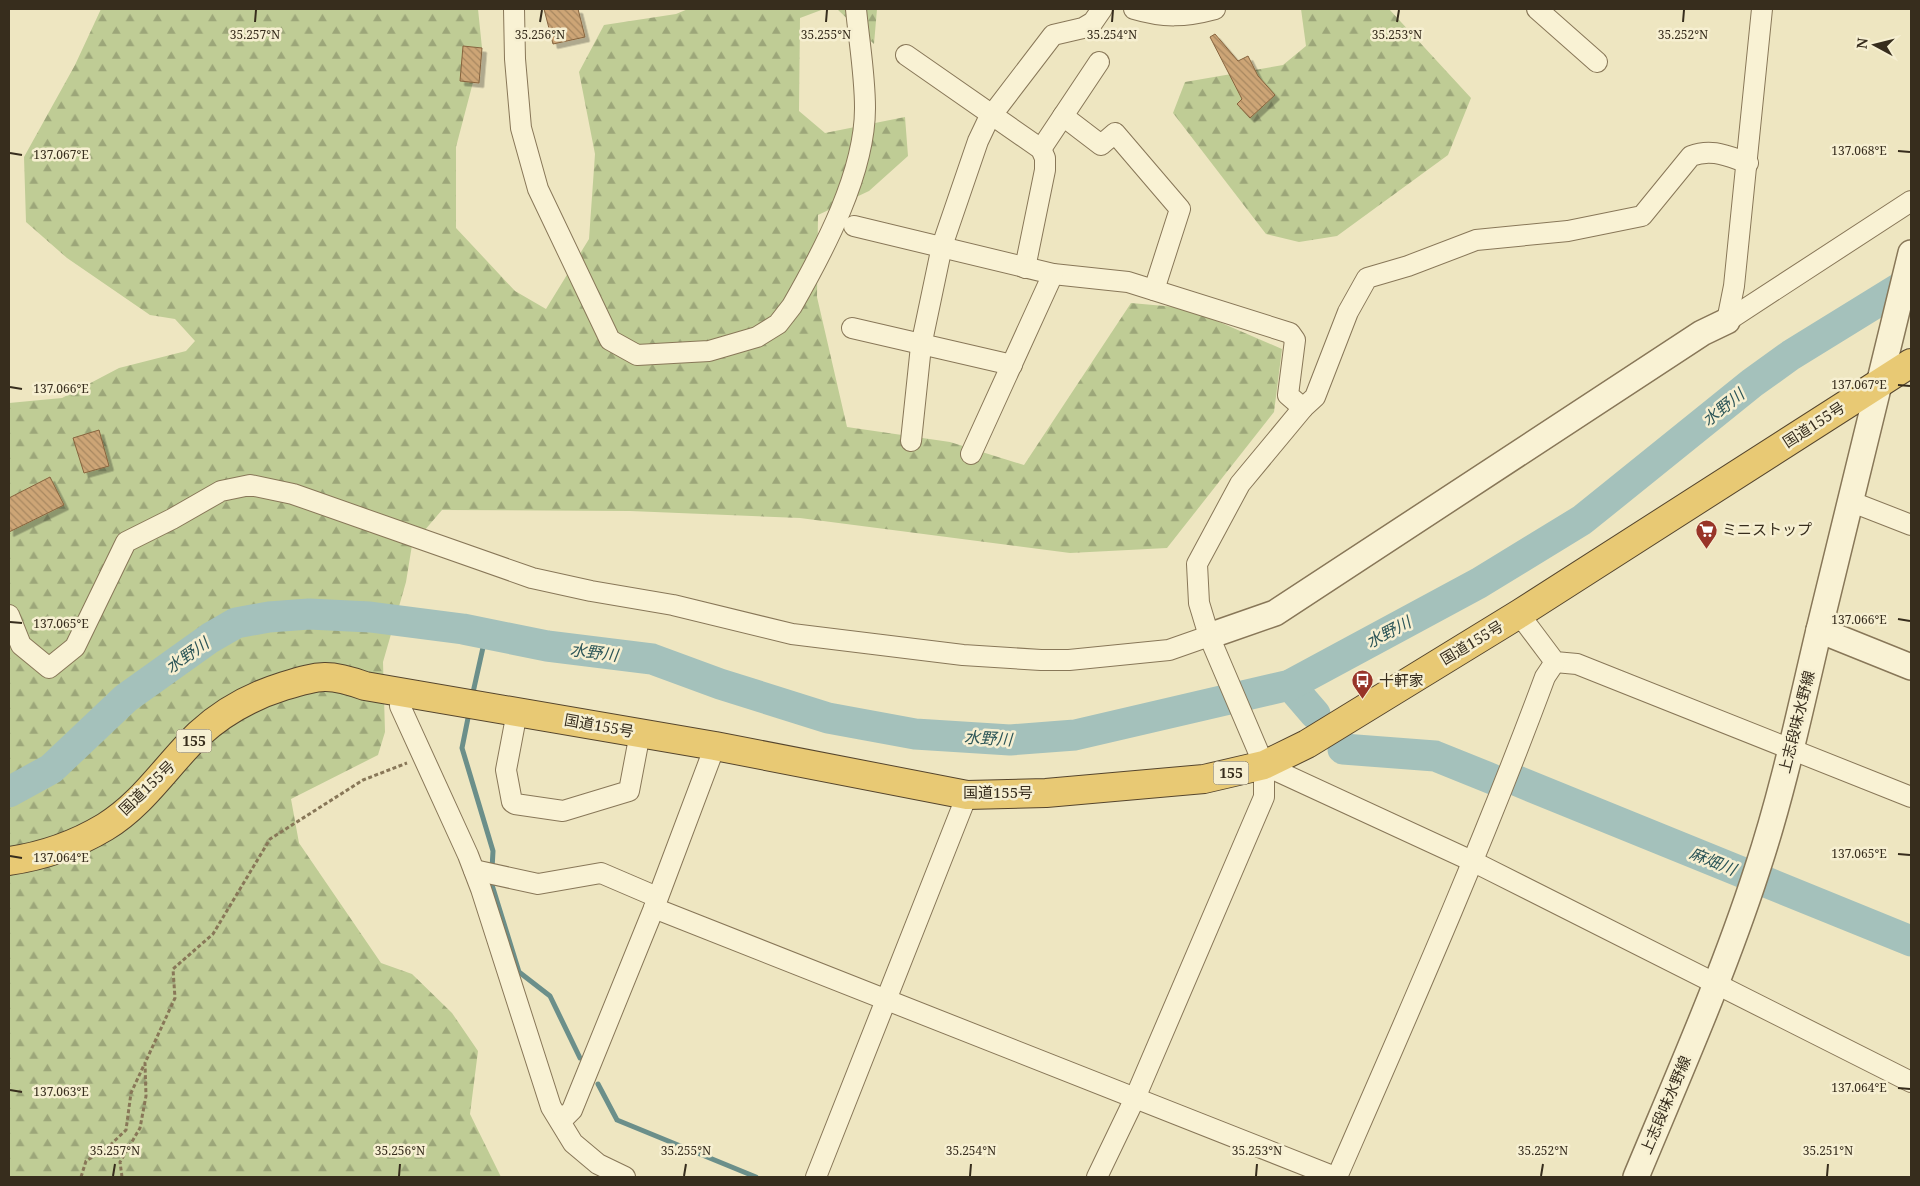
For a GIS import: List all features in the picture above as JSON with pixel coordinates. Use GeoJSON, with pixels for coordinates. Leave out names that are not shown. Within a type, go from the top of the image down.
{"type":"FeatureCollection","features":[{"type":"Feature","properties":{"kind":"highway","name":"国道155号"},"geometry":{"type":"LineString","coordinates":[[9,861],[32,858],[70,845],[106,827],[154,786],[200,734],[239,704],[256,696],[308,679],[332,676],[365,686],[715,746],[967,795],[1046,793],[1204,779],[1260,756],[1307,744],[1519,614],[1877,385],[1899,358]]}},
{"type":"Feature","properties":{"kind":"street"},"geometry":{"type":"LineString","coordinates":[[514,9],[515,59],[521,128],[538,189],[610,340],[637,355],[709,351],[757,338],[778,324],[792,306],[853,182],[861,150],[865,108],[856,9]]}},
{"type":"Feature","properties":{"kind":"street"},"geometry":{"type":"LineString","coordinates":[[911,441],[922,344],[942,246],[978,141],[992,115],[1054,35],[1083,28],[1093,22],[1102,9]]}},
{"type":"Feature","properties":{"kind":"street"},"geometry":{"type":"LineString","coordinates":[[1134,9],[1150,14],[1186,16],[1215,9]]}},
{"type":"Feature","properties":{"kind":"street"},"geometry":{"type":"LineString","coordinates":[[1537,9],[1597,62]]}},
{"type":"Feature","properties":{"kind":"street"},"geometry":{"type":"LineString","coordinates":[[1727,321],[1734,286],[1748,163],[1762,9]]}},
{"type":"Feature","properties":{"kind":"street"},"geometry":{"type":"LineString","coordinates":[[906,55],[1041,149],[1045,158],[1045,170],[1025,268]]}},
{"type":"Feature","properties":{"kind":"street"},"geometry":{"type":"LineString","coordinates":[[1041,149],[1099,62]]}},
{"type":"Feature","properties":{"kind":"street"},"geometry":{"type":"LineString","coordinates":[[1063,116],[1101,145],[1114,133],[1180,209],[1154,290]]}},
{"type":"Feature","properties":{"kind":"street"},"geometry":{"type":"LineString","coordinates":[[1097,1177],[1135,1098],[1264,797],[1260,756],[1209,636],[1198,603],[1197,564],[1240,484],[1303,408],[1316,397],[1348,312],[1368,278],[1408,266],[1476,240],[1568,231],[1642,216],[1691,156],[1700,152],[1709,151],[1748,163]]}},
{"type":"Feature","properties":{"kind":"street"},"geometry":{"type":"LineString","coordinates":[[9,615],[21,645],[50,668],[75,647],[126,542],[221,491],[250,485],[292,494],[532,578],[591,591],[673,605],[792,634],[963,655],[1041,660],[1069,660],[1169,650],[1275,613],[1552,430],[1702,333],[1727,321],[1911,201]]}},
{"type":"Feature","properties":{"kind":"street"},"geometry":{"type":"LineString","coordinates":[[854,226],[1053,274],[1115,279],[1290,333],[1295,340],[1288,395],[1303,408]]}},
{"type":"Feature","properties":{"kind":"street"},"geometry":{"type":"LineString","coordinates":[[1899,358],[1911,253]]}},
{"type":"Feature","properties":{"kind":"street"},"geometry":{"type":"LineString","coordinates":[[971,454],[1053,274]]}},
{"type":"Feature","properties":{"kind":"street"},"geometry":{"type":"LineString","coordinates":[[852,328],[1012,365]]}},
{"type":"Feature","properties":{"kind":"street","name":"上志段味水野線"},"geometry":{"type":"LineString","coordinates":[[1636,1177],[1717,982],[1754,879],[1792,749],[1819,630],[1852,502],[1877,385]]}},
{"type":"Feature","properties":{"kind":"street"},"geometry":{"type":"LineString","coordinates":[[1852,502],[1911,525]]}},
{"type":"Feature","properties":{"kind":"street"},"geometry":{"type":"LineString","coordinates":[[1519,614],[1555,662],[1577,664],[1911,797]]}},
{"type":"Feature","properties":{"kind":"street"},"geometry":{"type":"LineString","coordinates":[[1819,630],[1911,667]]}},
{"type":"Feature","properties":{"kind":"street"},"geometry":{"type":"LineString","coordinates":[[474,870],[538,884],[601,873],[656,902],[888,1000],[1336,1177],[1474,862],[1545,677],[1555,662]]}},
{"type":"Feature","properties":{"kind":"street"},"geometry":{"type":"LineString","coordinates":[[401,691],[400,706],[424,755],[474,870],[551,1107],[574,1143],[598,1164],[625,1177]]}},
{"type":"Feature","properties":{"kind":"street"},"geometry":{"type":"LineString","coordinates":[[517,712],[506,770],[512,802],[515,804],[563,811],[629,790],[640,733]]}},
{"type":"Feature","properties":{"kind":"street"},"geometry":{"type":"LineString","coordinates":[[561,1122],[572,1110],[656,902],[715,746]]}},
{"type":"Feature","properties":{"kind":"street"},"geometry":{"type":"LineString","coordinates":[[1260,756],[1717,982],[1911,1082]]}},
{"type":"Feature","properties":{"kind":"street"},"geometry":{"type":"LineString","coordinates":[[816,1177],[888,1000],[967,795]]}},
{"type":"Feature","properties":{"kind":"path"},"geometry":{"type":"LineString","coordinates":[[122,1177],[120,1162],[140,1128],[146,1096],[145,1063],[175,998],[173,969],[213,934],[270,839],[363,780],[424,755]]}},
{"type":"Feature","properties":{"kind":"path"},"geometry":{"type":"LineString","coordinates":[[81,1177],[86,1162],[107,1148],[126,1130],[132,1093],[146,1060]]}},
{"type":"Feature","properties":{"kind":"green space"},"geometry":{"type":"Polygon","coordinates":[[[101,9],[478,9],[482,48],[456,147],[456,228],[515,291],[546,309],[589,239],[595,154],[579,72],[604,25],[676,14],[688,9],[824,9],[800,18],[799,111],[825,133],[905,117],[908,156],[869,191],[818,215],[817,297],[847,427],[950,442],[1024,465],[1131,303],[1187,308],[1282,349],[1274,412],[1167,548],[1070,553],[800,518],[630,511],[442,510],[412,545],[406,582],[383,662],[385,732],[378,755],[291,799],[299,843],[381,963],[412,974],[452,1013],[478,1051],[470,1114],[501,1177],[9,1177],[9,403],[62,398],[119,368],[186,351],[195,341],[175,319],[150,315],[67,258],[26,222],[24,157],[75,65],[101,9]]]}},
{"type":"Feature","properties":{"kind":"green space"},"geometry":{"type":"Polygon","coordinates":[[[837,9],[877,9],[874,44],[837,9]]]}},
{"type":"Feature","properties":{"kind":"green space"},"geometry":{"type":"Polygon","coordinates":[[[1301,9],[1389,9],[1471,98],[1448,155],[1337,236],[1299,242],[1266,234],[1173,113],[1185,82],[1283,65],[1306,46],[1301,9]]]}},
{"type":"Feature","properties":{"kind":"building"},"geometry":{"type":"Polygon","coordinates":[[[544,9],[578,9],[585,37],[553,44],[544,9]]]}},
{"type":"Feature","properties":{"kind":"building"},"geometry":{"type":"Polygon","coordinates":[[[1215,34],[1238,61],[1248,56],[1258,76],[1275,95],[1250,118],[1237,104],[1242,99],[1210,37],[1215,34]]]}},
{"type":"Feature","properties":{"kind":"building"},"geometry":{"type":"Polygon","coordinates":[[[463,46],[482,48],[479,83],[460,81],[463,46]]]}},
{"type":"Feature","properties":{"kind":"building"},"geometry":{"type":"Polygon","coordinates":[[[99,430],[109,466],[84,473],[73,438],[99,430]]]}},
{"type":"Feature","properties":{"kind":"building"},"geometry":{"type":"Polygon","coordinates":[[[50,477],[64,505],[9,532],[9,498],[50,477]]]}},
{"type":"Feature","properties":{"kind":"waterway","name":"水野川"},"geometry":{"type":"LineString","coordinates":[[9,792],[51,769],[126,698],[210,638],[236,623],[269,617],[309,614],[370,617],[463,629],[547,646],[652,659],[720,684],[828,718],[915,734],[1010,740],[1075,735],[1290,685],[1479,583],[1582,520],[1752,383],[1791,355],[1911,281]]}},
{"type":"Feature","properties":{"kind":"waterway"},"geometry":{"type":"LineString","coordinates":[[472,697],[486,634]]}},
{"type":"Feature","properties":{"kind":"waterway","name":"麻畑川"},"geometry":{"type":"LineString","coordinates":[[1290,685],[1315,714]]}},
{"type":"Feature","properties":{"kind":"waterway"},"geometry":{"type":"LineString","coordinates":[[469,713],[462,748],[493,851],[492,869]]}},
{"type":"Feature","properties":{"kind":"waterway","name":"麻畑川"},"geometry":{"type":"LineString","coordinates":[[1343,749],[1435,756],[1492,779]]}},
{"type":"Feature","properties":{"kind":"waterway","name":"麻畑川"},"geometry":{"type":"LineString","coordinates":[[1515,780],[1911,941]]}},
{"type":"Feature","properties":{"kind":"waterway"},"geometry":{"type":"LineString","coordinates":[[492,877],[492,885],[519,972],[550,996],[580,1058]]}},
{"type":"Feature","properties":{"kind":"waterway"},"geometry":{"type":"LineString","coordinates":[[598,1084],[617,1120],[756,1177]]}},
{"type":"Feature","properties":{"kind":"place","name":"ミニストップ"},"geometry":{"type":"Point","coordinates":[1706,549]}},
{"type":"Feature","properties":{"kind":"place","name":"十軒家"},"geometry":{"type":"Point","coordinates":[1363,700]}}]}
